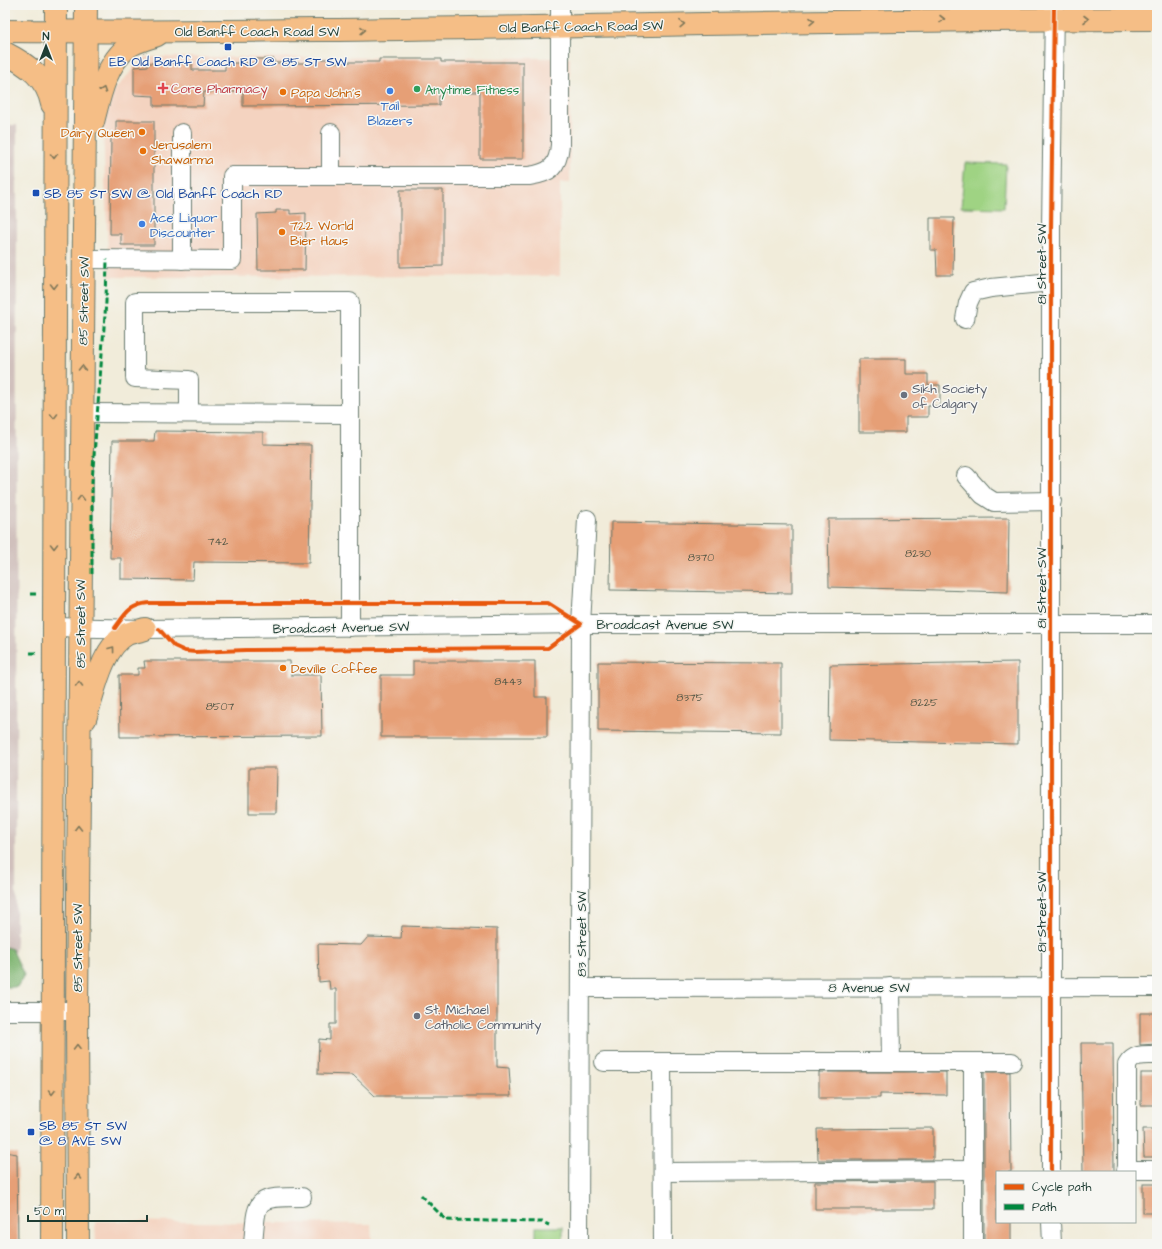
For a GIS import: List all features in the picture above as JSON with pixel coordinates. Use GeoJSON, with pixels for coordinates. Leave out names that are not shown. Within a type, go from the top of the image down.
{"type":"FeatureCollection","features":[{"type":"Feature","properties":{"kind":"main road","name":"85 Street SW"},"geometry":{"type":"LineString","coordinates":[[52,1244],[54,117],[56,5]]}},
{"type":"Feature","properties":{"kind":"main road","name":"85 Street SW"},"geometry":{"type":"LineString","coordinates":[[78,1244],[77,1010],[86,5]]}},
{"type":"Feature","properties":{"kind":"main road","name":"Old Banff Coach Road SW"},"geometry":{"type":"LineString","coordinates":[[5,31],[175,31],[560,27],[887,20],[1054,12],[1157,19]]}},
{"type":"Feature","properties":{"kind":"main road"},"geometry":{"type":"LineString","coordinates":[[85,154],[101,94],[109,72],[117,58],[134,44],[175,31]]}},
{"type":"Feature","properties":{"kind":"main road"},"geometry":{"type":"LineString","coordinates":[[5,53],[28,66],[43,81],[49,92],[54,117]]}},
{"type":"Feature","properties":{"kind":"main road"},"geometry":{"type":"LineString","coordinates":[[79,737],[105,658],[114,644],[127,634],[145,629]]}},
{"type":"Feature","properties":{"kind":"street"},"geometry":{"type":"LineString","coordinates":[[83,259],[232,260],[232,176],[529,176],[540,174],[548,170],[557,161],[560,145],[560,5]]}},
{"type":"Feature","properties":{"kind":"street","name":"81 Street SW"},"geometry":{"type":"LineString","coordinates":[[1051,1171],[1051,282],[1054,12]]}},
{"type":"Feature","properties":{"kind":"street"},"geometry":{"type":"LineString","coordinates":[[182,133],[182,260]]}},
{"type":"Feature","properties":{"kind":"street"},"geometry":{"type":"LineString","coordinates":[[331,133],[331,176]]}},
{"type":"Feature","properties":{"kind":"street"},"geometry":{"type":"LineString","coordinates":[[965,319],[968,303],[973,292],[992,288],[1051,282]]}},
{"type":"Feature","properties":{"kind":"street"},"geometry":{"type":"LineString","coordinates":[[189,413],[189,380],[135,378],[135,302],[350,302],[350,627]]}},
{"type":"Feature","properties":{"kind":"street"},"geometry":{"type":"LineString","coordinates":[[82,413],[350,414]]}},
{"type":"Feature","properties":{"kind":"street"},"geometry":{"type":"LineString","coordinates":[[966,476],[983,495],[994,502],[1052,501]]}},
{"type":"Feature","properties":{"kind":"street","name":"83 Street SW"},"geometry":{"type":"LineString","coordinates":[[579,1244],[581,624],[587,519]]}},
{"type":"Feature","properties":{"kind":"street","name":"Broadcast Avenue SW"},"geometry":{"type":"LineString","coordinates":[[53,627],[145,629],[581,624],[1157,624]]}},
{"type":"Feature","properties":{"kind":"street"},"geometry":{"type":"LineString","coordinates":[[890,987],[891,1062]]}},
{"type":"Feature","properties":{"kind":"street","name":"8 Avenue SW"},"geometry":{"type":"LineString","coordinates":[[581,988],[1157,987]]}},
{"type":"Feature","properties":{"kind":"street"},"geometry":{"type":"LineString","coordinates":[[5,1011],[77,1010]]}},
{"type":"Feature","properties":{"kind":"street"},"geometry":{"type":"LineString","coordinates":[[1157,1055],[1135,1056],[1127,1065],[1126,1171],[1157,1170]]}},
{"type":"Feature","properties":{"kind":"street"},"geometry":{"type":"LineString","coordinates":[[604,1062],[1012,1062]]}},
{"type":"Feature","properties":{"kind":"street"},"geometry":{"type":"LineString","coordinates":[[662,1062],[663,1244]]}},
{"type":"Feature","properties":{"kind":"street"},"geometry":{"type":"LineString","coordinates":[[973,1062],[973,1244]]}},
{"type":"Feature","properties":{"kind":"street"},"geometry":{"type":"LineString","coordinates":[[663,1172],[973,1170]]}},
{"type":"Feature","properties":{"kind":"street"},"geometry":{"type":"LineString","coordinates":[[253,1244],[256,1208],[263,1200],[275,1197],[302,1197]]}},
{"type":"Feature","properties":{"kind":"street"},"geometry":{"type":"LineString","coordinates":[[1052,1223],[1052,1244]]}},
{"type":"Feature","properties":{"kind":"shaded area"},"geometry":{"type":"Polygon","coordinates":[[[145,57],[570,58],[570,183],[560,183],[560,276],[109,277],[103,126],[113,91],[145,57]]]}},
{"type":"Feature","properties":{"kind":"shaded area"},"geometry":{"type":"Polygon","coordinates":[[[5,125],[17,125],[16,942],[14,963],[5,976],[5,125]]]}},
{"type":"Feature","properties":{"kind":"shaded area"},"geometry":{"type":"Polygon","coordinates":[[[95,1221],[371,1224],[372,1244],[96,1244],[95,1221]]]}},
{"type":"Feature","properties":{"kind":"green space"},"geometry":{"type":"Polygon","coordinates":[[[965,163],[1006,164],[1004,208],[961,207],[965,163]]]}},
{"type":"Feature","properties":{"kind":"green space"},"geometry":{"type":"Polygon","coordinates":[[[5,947],[12,949],[24,975],[17,987],[5,987],[5,947]]]}},
{"type":"Feature","properties":{"kind":"green space"},"geometry":{"type":"Polygon","coordinates":[[[536,1227],[563,1227],[563,1244],[536,1244],[536,1227]]]}},
{"type":"Feature","properties":{"kind":"building"},"geometry":{"type":"Polygon","coordinates":[[[255,59],[274,59],[274,63],[312,63],[312,59],[331,59],[331,62],[379,62],[379,59],[441,59],[441,62],[523,62],[523,159],[480,159],[480,92],[439,92],[439,105],[243,106],[243,92],[204,92],[203,106],[154,106],[154,96],[134,95],[134,67],[148,66],[148,63],[192,63],[192,70],[225,70],[225,63],[255,63],[255,59]]]}},
{"type":"Feature","properties":{"kind":"building"},"geometry":{"type":"Polygon","coordinates":[[[116,121],[154,121],[154,245],[121,245],[121,234],[110,234],[111,136],[116,136],[116,121]]]}},
{"type":"Feature","properties":{"kind":"building"},"geometry":{"type":"Polygon","coordinates":[[[400,190],[443,190],[443,266],[400,267],[400,190]]]}},
{"type":"Feature","properties":{"kind":"building","name":"722 World Bier Haus"},"geometry":{"type":"Polygon","coordinates":[[[276,210],[290,210],[290,214],[306,213],[305,270],[258,270],[257,214],[276,213],[276,210]]]}},
{"type":"Feature","properties":{"kind":"building"},"geometry":{"type":"Polygon","coordinates":[[[930,218],[954,218],[953,275],[937,275],[936,250],[930,250],[930,218]]]}},
{"type":"Feature","properties":{"kind":"building","name":"Sikh Society of Calgary"},"geometry":{"type":"Polygon","coordinates":[[[859,359],[906,359],[906,374],[928,374],[928,385],[940,385],[940,406],[928,406],[928,417],[906,417],[906,432],[859,432],[859,359]]]}},
{"type":"Feature","properties":{"kind":"building"},"geometry":{"type":"Polygon","coordinates":[[[155,431],[263,432],[263,444],[311,445],[309,563],[194,562],[193,580],[121,579],[121,558],[110,558],[112,441],[154,441],[155,431]]]}},
{"type":"Feature","properties":{"kind":"building"},"geometry":{"type":"Polygon","coordinates":[[[1009,518],[1008,592],[829,587],[828,519],[1009,518]]]}},
{"type":"Feature","properties":{"kind":"building"},"geometry":{"type":"Polygon","coordinates":[[[611,522],[792,525],[792,593],[610,590],[611,522]]]}},
{"type":"Feature","properties":{"kind":"building"},"geometry":{"type":"Polygon","coordinates":[[[144,661],[290,661],[291,675],[321,675],[322,736],[120,737],[119,675],[138,675],[138,668],[145,668],[144,661]]]}},
{"type":"Feature","properties":{"kind":"building"},"geometry":{"type":"Polygon","coordinates":[[[413,661],[535,661],[535,697],[547,697],[547,737],[381,737],[381,675],[413,675],[413,661]]]}},
{"type":"Feature","properties":{"kind":"building"},"geometry":{"type":"Polygon","coordinates":[[[598,662],[781,663],[781,733],[598,731],[598,662]]]}},
{"type":"Feature","properties":{"kind":"building"},"geometry":{"type":"Polygon","coordinates":[[[1018,662],[1018,744],[829,740],[830,665],[1018,662]]]}},
{"type":"Feature","properties":{"kind":"building"},"geometry":{"type":"Polygon","coordinates":[[[249,768],[277,768],[276,813],[249,813],[249,768]]]}},
{"type":"Feature","properties":{"kind":"building","name":"St. Michael Catholic Community"},"geometry":{"type":"Polygon","coordinates":[[[402,926],[497,929],[497,1067],[509,1068],[511,1096],[375,1096],[353,1075],[318,1074],[319,1039],[330,1040],[330,1024],[336,1024],[336,989],[330,989],[329,981],[319,982],[318,944],[361,945],[368,937],[401,938],[402,926]]]}},
{"type":"Feature","properties":{"kind":"building"},"geometry":{"type":"Polygon","coordinates":[[[1140,1013],[1157,1013],[1157,1044],[1140,1045],[1140,1013]]]}},
{"type":"Feature","properties":{"kind":"building"},"geometry":{"type":"Polygon","coordinates":[[[1081,1043],[1113,1043],[1114,1171],[1083,1171],[1081,1043]]]}},
{"type":"Feature","properties":{"kind":"building"},"geometry":{"type":"Polygon","coordinates":[[[819,1072],[946,1072],[946,1095],[880,1094],[880,1098],[819,1098],[819,1072]]]}},
{"type":"Feature","properties":{"kind":"building"},"geometry":{"type":"Polygon","coordinates":[[[984,1072],[1010,1072],[1011,1171],[996,1171],[996,1223],[1011,1223],[1011,1244],[984,1244],[984,1072]]]}},
{"type":"Feature","properties":{"kind":"building"},"geometry":{"type":"Polygon","coordinates":[[[1141,1073],[1157,1073],[1157,1105],[1141,1105],[1141,1073]]]}},
{"type":"Feature","properties":{"kind":"building"},"geometry":{"type":"Polygon","coordinates":[[[933,1128],[933,1160],[818,1160],[817,1129],[933,1128]]]}},
{"type":"Feature","properties":{"kind":"building"},"geometry":{"type":"Polygon","coordinates":[[[1143,1129],[1157,1129],[1157,1157],[1144,1157],[1143,1129]]]}},
{"type":"Feature","properties":{"kind":"building"},"geometry":{"type":"Polygon","coordinates":[[[5,1152],[17,1154],[18,1244],[5,1244],[5,1152]]]}},
{"type":"Feature","properties":{"kind":"building"},"geometry":{"type":"Polygon","coordinates":[[[933,1181],[933,1209],[815,1209],[815,1182],[933,1181]]]}},
{"type":"Feature","properties":{"kind":"building"},"geometry":{"type":"Polygon","coordinates":[[[1143,1184],[1157,1184],[1157,1213],[1143,1213],[1143,1184]]]}},
{"type":"Feature","properties":{"kind":"marked path"},"geometry":{"type":"LineString","coordinates":[[92,574],[92,481],[106,302],[107,259]]}},
{"type":"Feature","properties":{"kind":"marked path"},"geometry":{"type":"LineString","coordinates":[[30,594],[39,594]]}},
{"type":"Feature","properties":{"kind":"marked path"},"geometry":{"type":"LineString","coordinates":[[30,653],[39,653]]}},
{"type":"Feature","properties":{"kind":"marked path"},"geometry":{"type":"LineString","coordinates":[[421,1195],[446,1220],[542,1222],[549,1225]]}},
{"type":"Feature","properties":{"kind":"cycle path"},"geometry":{"type":"LineString","coordinates":[[1051,1171],[1051,228],[1054,5]]}},
{"type":"Feature","properties":{"kind":"cycle path"},"geometry":{"type":"LineString","coordinates":[[115,628],[125,614],[132,608],[149,603],[548,603],[581,624],[548,648],[246,650],[195,652],[185,651],[174,646],[159,629]]}},
{"type":"Feature","properties":{"kind":"place","name":"EB Old Banff Coach RD @ 85 ST SW"},"geometry":{"type":"Point","coordinates":[228,47]}},
{"type":"Feature","properties":{"kind":"place","name":"Core Pharmacy"},"geometry":{"type":"Point","coordinates":[163,88]}},
{"type":"Feature","properties":{"kind":"place","name":"Anytime Fitness"},"geometry":{"type":"Point","coordinates":[417,89]}},
{"type":"Feature","properties":{"kind":"place","name":"Tail Blazers"},"geometry":{"type":"Point","coordinates":[390,91]}},
{"type":"Feature","properties":{"kind":"place","name":"Papa John's"},"geometry":{"type":"Point","coordinates":[283,92]}},
{"type":"Feature","properties":{"kind":"place","name":"Dairy Queen"},"geometry":{"type":"Point","coordinates":[142,132]}},
{"type":"Feature","properties":{"kind":"place","name":"Jerusalem Shawarma"},"geometry":{"type":"Point","coordinates":[143,151]}},
{"type":"Feature","properties":{"kind":"place","name":"SB 85 ST SW @ Old Banff Coach RD"},"geometry":{"type":"Point","coordinates":[36,193]}},
{"type":"Feature","properties":{"kind":"place","name":"Ace Liquor Discounter"},"geometry":{"type":"Point","coordinates":[142,224]}},
{"type":"Feature","properties":{"kind":"place","name":"722 World Bier Haus"},"geometry":{"type":"Point","coordinates":[282,232]}},
{"type":"Feature","properties":{"kind":"place","name":"Sikh Society of Calgary"},"geometry":{"type":"Point","coordinates":[904,395]}},
{"type":"Feature","properties":{"kind":"place","name":"Deville Coffee"},"geometry":{"type":"Point","coordinates":[283,668]}},
{"type":"Feature","properties":{"kind":"place","name":"St. Michael Catholic Community"},"geometry":{"type":"Point","coordinates":[417,1016]}},
{"type":"Feature","properties":{"kind":"place","name":"SB 85 ST SW @ 8 AVE SW"},"geometry":{"type":"Point","coordinates":[31,1132]}}]}
